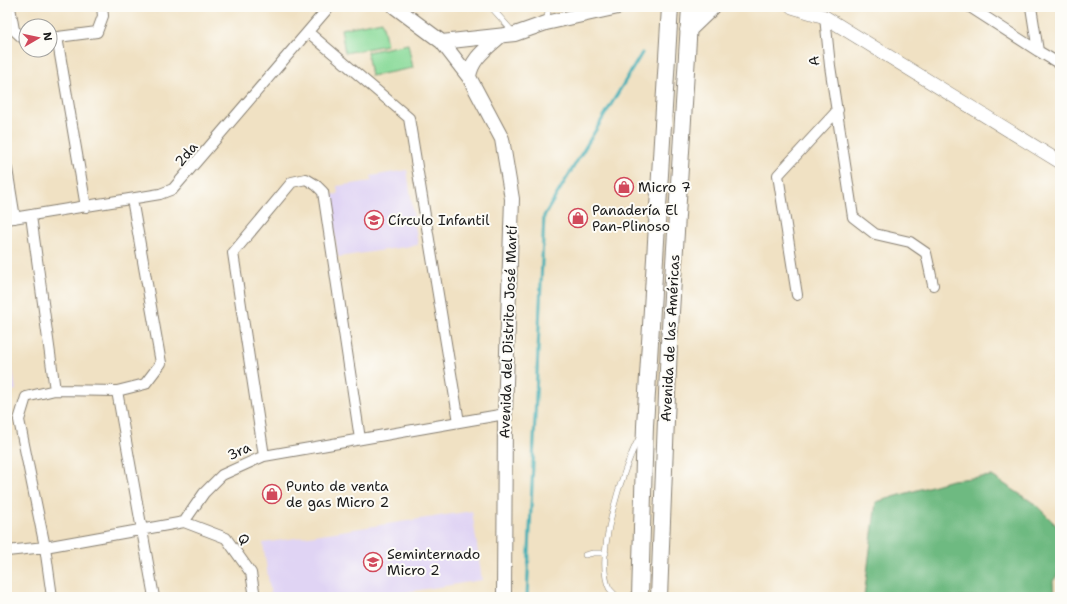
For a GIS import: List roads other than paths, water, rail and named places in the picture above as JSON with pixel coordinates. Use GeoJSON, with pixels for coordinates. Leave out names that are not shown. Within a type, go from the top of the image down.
{"type":"FeatureCollection","features":[{"type":"Feature","properties":{"kind":"main road","name":"Avenida del Distrito José Martí"},"geometry":{"type":"LineString","coordinates":[[395,7],[442,42],[469,76],[502,139],[512,198],[505,414],[504,597]]}},
{"type":"Feature","properties":{"kind":"main road"},"geometry":{"type":"LineString","coordinates":[[442,42],[499,37],[515,34],[546,23],[618,7]]}},
{"type":"Feature","properties":{"kind":"main road","name":"Avenida de las Américas"},"geometry":{"type":"LineString","coordinates":[[640,597],[645,426],[670,7]]}},
{"type":"Feature","properties":{"kind":"main road","name":"Avenida de las Américas"},"geometry":{"type":"LineString","coordinates":[[659,597],[669,344],[690,7]]}},
{"type":"Feature","properties":{"kind":"main road"},"geometry":{"type":"LineString","coordinates":[[688,30],[712,7]]}},
{"type":"Feature","properties":{"kind":"main road"},"geometry":{"type":"LineString","coordinates":[[469,76],[470,66],[480,54],[499,37]]}},
{"type":"Feature","properties":{"kind":"street"},"geometry":{"type":"LineString","coordinates":[[10,7],[14,30],[18,34]]}},
{"type":"Feature","properties":{"kind":"street"},"geometry":{"type":"LineString","coordinates":[[58,37],[98,32],[103,16],[102,7]]}},
{"type":"Feature","properties":{"kind":"street","name":"2da"},"geometry":{"type":"LineString","coordinates":[[11,219],[160,194],[173,188],[329,7]]}},
{"type":"Feature","properties":{"kind":"street"},"geometry":{"type":"LineString","coordinates":[[792,7],[825,12],[1060,162]]}},
{"type":"Feature","properties":{"kind":"street"},"geometry":{"type":"LineString","coordinates":[[970,7],[1060,64]]}},
{"type":"Feature","properties":{"kind":"street"},"geometry":{"type":"LineString","coordinates":[[1031,7],[1038,51]]}},
{"type":"Feature","properties":{"kind":"street","name":"A"},"geometry":{"type":"LineString","coordinates":[[825,12],[853,216],[875,234],[910,242],[926,253],[933,285]]}},
{"type":"Feature","properties":{"kind":"street"},"geometry":{"type":"LineString","coordinates":[[308,32],[409,118],[459,422]]}},
{"type":"Feature","properties":{"kind":"street"},"geometry":{"type":"LineString","coordinates":[[58,58],[86,207]]}},
{"type":"Feature","properties":{"kind":"street"},"geometry":{"type":"LineString","coordinates":[[797,295],[778,175],[838,110]]}},
{"type":"Feature","properties":{"kind":"street"},"geometry":{"type":"LineString","coordinates":[[7,170],[11,219]]}},
{"type":"Feature","properties":{"kind":"street"},"geometry":{"type":"LineString","coordinates":[[264,456],[233,253],[292,182],[306,179],[316,185],[323,192],[360,439]]}},
{"type":"Feature","properties":{"kind":"street"},"geometry":{"type":"LineString","coordinates":[[52,597],[45,548],[19,420],[26,397],[55,390],[117,391],[145,384],[161,363],[132,199]]}},
{"type":"Feature","properties":{"kind":"street"},"geometry":{"type":"LineString","coordinates":[[31,216],[55,390]]}},
{"type":"Feature","properties":{"kind":"street"},"geometry":{"type":"LineString","coordinates":[[117,391],[154,597]]}},
{"type":"Feature","properties":{"kind":"street","name":"3ra"},"geometry":{"type":"LineString","coordinates":[[184,522],[204,493],[222,475],[264,456],[505,414]]}},
{"type":"Feature","properties":{"kind":"street"},"geometry":{"type":"LineString","coordinates":[[7,551],[45,548],[184,522]]}},
{"type":"Feature","properties":{"kind":"street","name":"Q"},"geometry":{"type":"LineString","coordinates":[[184,522],[226,538],[251,573],[255,597]]}},
{"type":"Feature","properties":{"kind":"lane"},"geometry":{"type":"LineString","coordinates":[[491,7],[515,34]]}},
{"type":"Feature","properties":{"kind":"lane"},"geometry":{"type":"LineString","coordinates":[[546,23],[549,7]]}},
{"type":"Feature","properties":{"kind":"lane"},"geometry":{"type":"LineString","coordinates":[[617,597],[609,588],[606,569],[606,553],[613,505],[630,454],[645,426]]}},
{"type":"Feature","properties":{"kind":"lane"},"geometry":{"type":"LineString","coordinates":[[585,555],[593,553],[606,553]]}},
{"type":"Feature","properties":{"kind":"waterway"},"geometry":{"type":"LineString","coordinates":[[527,597],[544,216],[642,53]]}},
{"type":"Feature","properties":{"kind":"place","name":"Micro 7"},"geometry":{"type":"Point","coordinates":[624,187]}},
{"type":"Feature","properties":{"kind":"place","name":"Panadería El Pan-Plinoso"},"geometry":{"type":"Point","coordinates":[578,218]}},
{"type":"Feature","properties":{"kind":"place","name":"Círculo Infantil"},"geometry":{"type":"Point","coordinates":[374,220]}},
{"type":"Feature","properties":{"kind":"place","name":"Punto de venta de gas Micro 2"},"geometry":{"type":"Point","coordinates":[272,494]}},
{"type":"Feature","properties":{"kind":"place","name":"Seminternado Micro 2"},"geometry":{"type":"Point","coordinates":[373,562]}}]}
